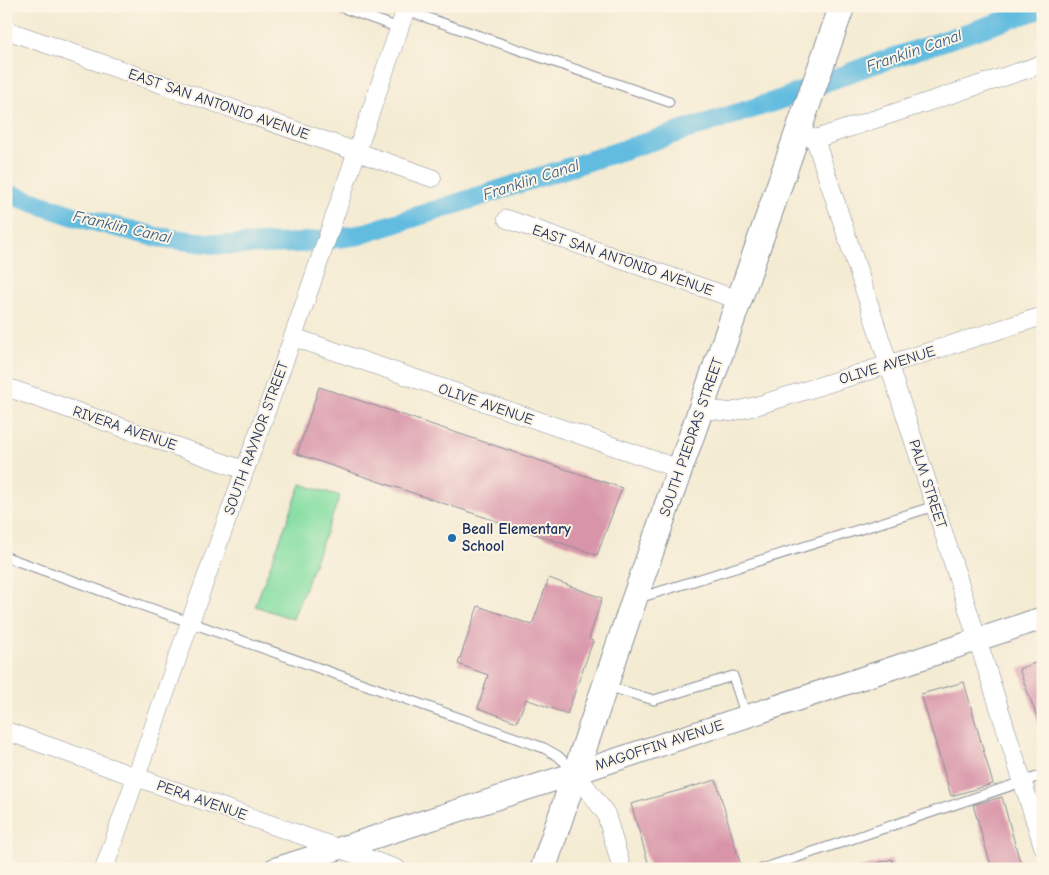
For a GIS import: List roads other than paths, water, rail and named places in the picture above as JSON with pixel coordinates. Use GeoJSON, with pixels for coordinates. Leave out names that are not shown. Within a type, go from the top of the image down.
{"type":"FeatureCollection","features":[{"type":"Feature","properties":{"kind":"main road","name":"SOUTH PIEDRAS STREET"},"geometry":{"type":"LineString","coordinates":[[543,869],[634,600],[739,300],[807,136],[807,108],[842,6]]}},
{"type":"Feature","properties":{"kind":"street","name":"SOUTH RAYNOR STREET"},"geometry":{"type":"LineString","coordinates":[[104,869],[244,470],[293,337],[406,8]]}},
{"type":"Feature","properties":{"kind":"street","name":"EAST SAN ANTONIO AVENUE"},"geometry":{"type":"LineString","coordinates":[[6,30],[432,178]]}},
{"type":"Feature","properties":{"kind":"street"},"geometry":{"type":"LineString","coordinates":[[807,136],[1043,64]]}},
{"type":"Feature","properties":{"kind":"street","name":"PALM STREET"},"geometry":{"type":"LineString","coordinates":[[807,136],[888,365],[935,506],[1043,846]]}},
{"type":"Feature","properties":{"kind":"street","name":"EAST SAN ANTONIO AVENUE"},"geometry":{"type":"LineString","coordinates":[[507,219],[739,300]]}},
{"type":"Feature","properties":{"kind":"street","name":"OLIVE AVENUE"},"geometry":{"type":"LineString","coordinates":[[701,409],[731,412],[1043,316]]}},
{"type":"Feature","properties":{"kind":"street","name":"OLIVE AVENUE"},"geometry":{"type":"LineString","coordinates":[[293,337],[680,469]]}},
{"type":"Feature","properties":{"kind":"street","name":"RIVERA AVENUE"},"geometry":{"type":"LineString","coordinates":[[6,387],[244,470]]}},
{"type":"Feature","properties":{"kind":"street","name":"MAGOFFIN AVENUE"},"geometry":{"type":"LineString","coordinates":[[275,869],[576,773],[1043,618]]}},
{"type":"Feature","properties":{"kind":"street","name":"PERA AVENUE"},"geometry":{"type":"LineString","coordinates":[[6,731],[397,869]]}},
{"type":"Feature","properties":{"kind":"street"},"geometry":{"type":"LineString","coordinates":[[576,773],[606,814],[622,869]]}},
{"type":"Feature","properties":{"kind":"lane"},"geometry":{"type":"LineString","coordinates":[[338,6],[399,28]]}},
{"type":"Feature","properties":{"kind":"lane"},"geometry":{"type":"LineString","coordinates":[[406,8],[670,102]]}},
{"type":"Feature","properties":{"kind":"lane"},"geometry":{"type":"LineString","coordinates":[[634,600],[935,506]]}},
{"type":"Feature","properties":{"kind":"lane"},"geometry":{"type":"LineString","coordinates":[[6,557],[544,748],[558,756],[576,773]]}},
{"type":"Feature","properties":{"kind":"lane"},"geometry":{"type":"LineString","coordinates":[[605,686],[654,700],[733,676],[746,716]]}},
{"type":"Feature","properties":{"kind":"lane"},"geometry":{"type":"LineString","coordinates":[[762,869],[1043,775]]}},
{"type":"Feature","properties":{"kind":"waterway","name":"Franklin Canal"},"geometry":{"type":"LineString","coordinates":[[6,193],[74,216],[156,237],[223,245],[299,243],[359,235],[779,100],[865,67],[1043,8]]}},
{"type":"Feature","properties":{"kind":"place","name":"Beall Elementary School"},"geometry":{"type":"Point","coordinates":[452,538]}}]}
